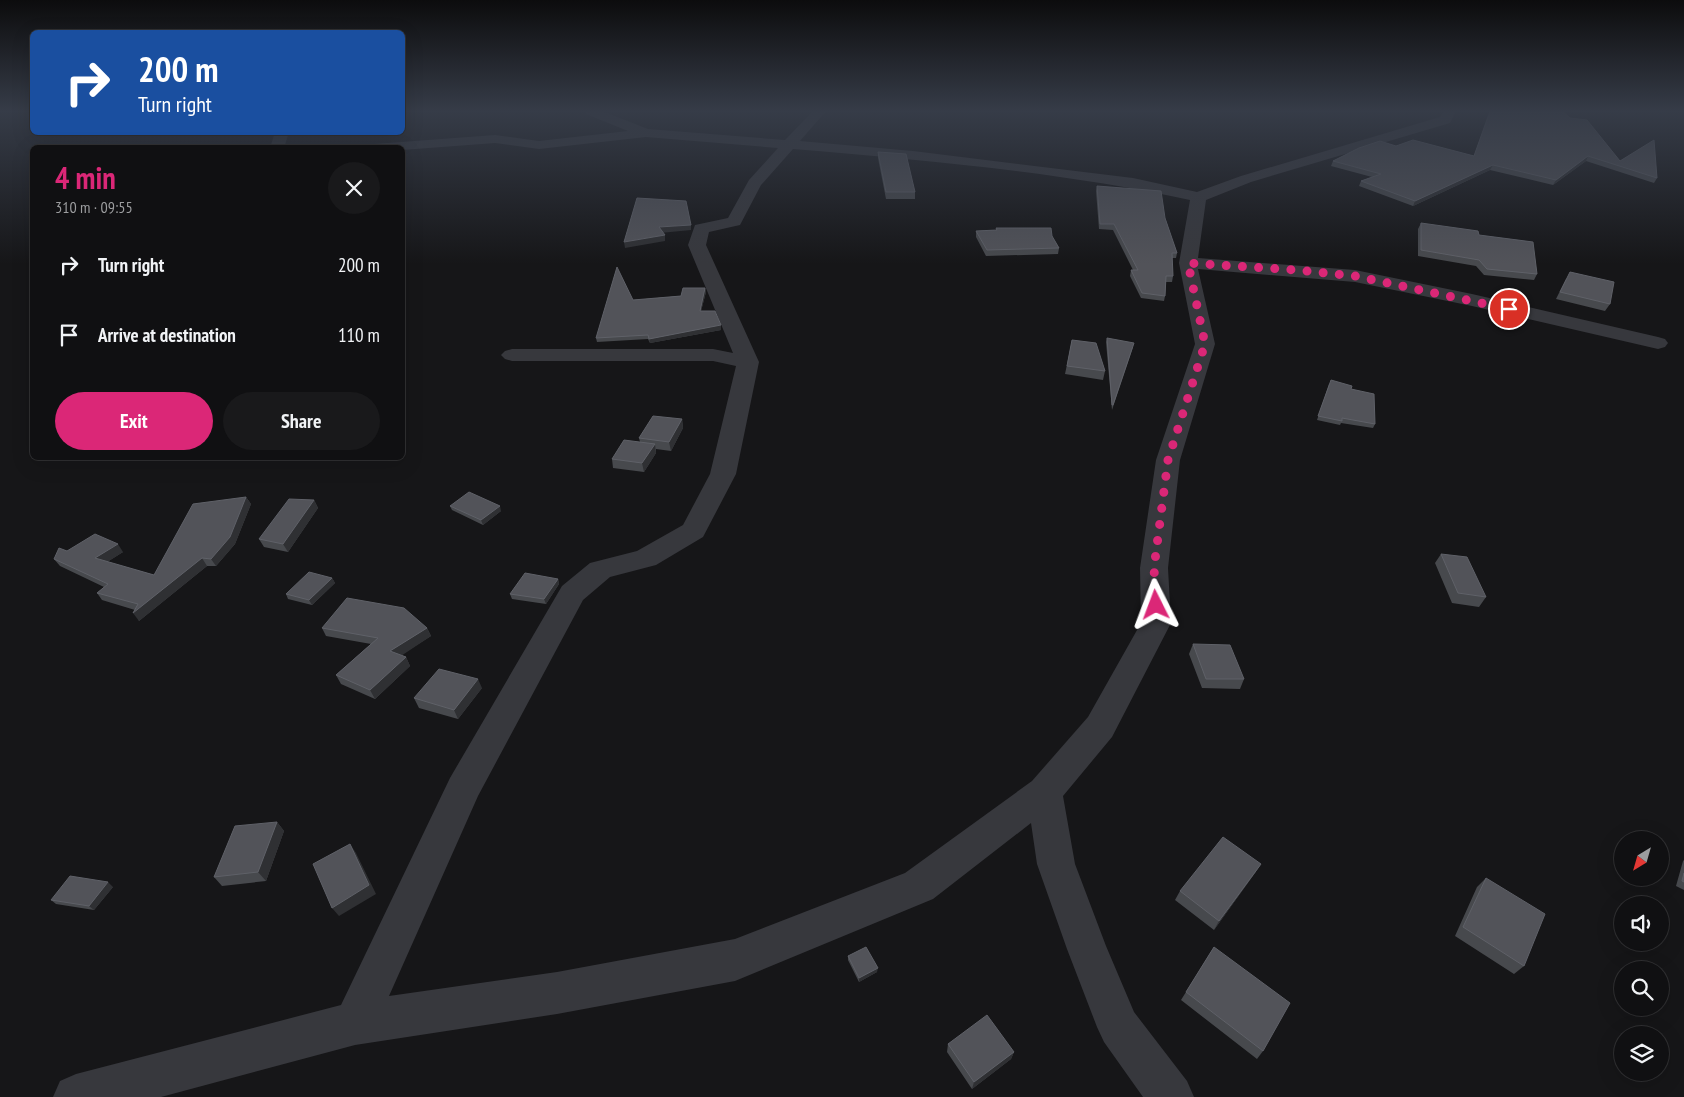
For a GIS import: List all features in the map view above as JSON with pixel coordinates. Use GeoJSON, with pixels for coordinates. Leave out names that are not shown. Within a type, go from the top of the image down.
{"type":"FeatureCollection","features":[{"type":"Feature","properties":{"kind":"street"},"geometry":{"type":"LineString","coordinates":[[355,1023],[463,789],[572,593],[600,570],[646,558],[693,531],[723,474],[748,362],[697,244],[701,229],[734,220],[754,183],[774,162]]}},
{"type":"Feature","properties":{"kind":"street"},"geometry":{"type":"LineString","coordinates":[[962,162],[1132,183],[1198,197],[1246,179],[1303,162]]}},
{"type":"Feature","properties":{"kind":"street"},"geometry":{"type":"LineString","coordinates":[[76,1097],[355,1023],[557,993],[735,960],[919,886],[1045,792],[1100,727],[1156,623],[1154,568],[1168,460],[1205,344],[1188,263],[1198,197]]}},
{"type":"Feature","properties":{"kind":"street"},"geometry":{"type":"LineString","coordinates":[[1188,263],[1355,276],[1472,300],[1658,344]]}},
{"type":"Feature","properties":{"kind":"street"},"geometry":{"type":"LineString","coordinates":[[512,355],[713,355],[748,362]]}},
{"type":"Feature","properties":{"kind":"street"},"geometry":{"type":"LineString","coordinates":[[1045,792],[1056,864],[1118,1027],[1171,1097]]}},
{"type":"Feature","properties":{"kind":"building"},"geometry":{"type":"Polygon","coordinates":[[[880,162],[908,162],[915,192],[886,192],[880,162]]]}},
{"type":"Feature","properties":{"kind":"building"},"geometry":{"type":"Polygon","coordinates":[[[1337,162],[1580,162],[1556,180],[1493,165],[1415,201],[1361,181],[1381,174],[1337,162]]]}},
{"type":"Feature","properties":{"kind":"building"},"geometry":{"type":"Polygon","coordinates":[[[1607,162],[1656,162],[1657,178],[1607,162]]]}},
{"type":"Feature","properties":{"kind":"building"},"geometry":{"type":"Polygon","coordinates":[[[1097,186],[1161,191],[1165,218],[1177,253],[1172,253],[1173,276],[1166,276],[1165,296],[1142,293],[1131,270],[1138,270],[1114,224],[1100,224],[1097,186]]]}},
{"type":"Feature","properties":{"kind":"building"},"geometry":{"type":"Polygon","coordinates":[[[637,198],[686,201],[691,225],[659,227],[665,235],[624,242],[637,198]]]}},
{"type":"Feature","properties":{"kind":"building"},"geometry":{"type":"Polygon","coordinates":[[[1421,223],[1478,231],[1479,235],[1533,242],[1537,274],[1487,269],[1479,260],[1421,250],[1421,223]]]}},
{"type":"Feature","properties":{"kind":"building"},"geometry":{"type":"Polygon","coordinates":[[[996,228],[1051,228],[1052,236],[1059,248],[987,250],[976,231],[997,230],[996,228]]]}},
{"type":"Feature","properties":{"kind":"building"},"geometry":{"type":"Polygon","coordinates":[[[617,267],[633,300],[681,296],[683,288],[705,288],[700,311],[715,311],[721,325],[649,339],[648,335],[596,338],[617,267]]]}},
{"type":"Feature","properties":{"kind":"building"},"geometry":{"type":"Polygon","coordinates":[[[1570,272],[1614,282],[1610,304],[1560,292],[1570,272]]]}},
{"type":"Feature","properties":{"kind":"building"},"geometry":{"type":"Polygon","coordinates":[[[1107,338],[1134,343],[1113,405],[1112,405],[1107,338]]]}},
{"type":"Feature","properties":{"kind":"building"},"geometry":{"type":"Polygon","coordinates":[[[1072,340],[1096,343],[1105,371],[1067,366],[1072,340]]]}},
{"type":"Feature","properties":{"kind":"building"},"geometry":{"type":"Polygon","coordinates":[[[1331,380],[1352,386],[1351,389],[1374,394],[1375,424],[1342,418],[1342,421],[1318,416],[1331,380]]]}},
{"type":"Feature","properties":{"kind":"building"},"geometry":{"type":"Polygon","coordinates":[[[653,416],[682,419],[669,442],[639,438],[653,416]]]}},
{"type":"Feature","properties":{"kind":"building"},"geometry":{"type":"Polygon","coordinates":[[[624,440],[655,444],[642,463],[612,459],[624,440]]]}},
{"type":"Feature","properties":{"kind":"building"},"geometry":{"type":"Polygon","coordinates":[[[469,492],[500,506],[481,520],[450,506],[469,492]]]}},
{"type":"Feature","properties":{"kind":"building"},"geometry":{"type":"Polygon","coordinates":[[[246,497],[230,537],[211,559],[202,558],[133,613],[138,604],[97,593],[108,584],[54,559],[59,548],[67,551],[95,534],[118,544],[95,558],[154,575],[193,504],[246,497]]]}},
{"type":"Feature","properties":{"kind":"building"},"geometry":{"type":"Polygon","coordinates":[[[289,499],[314,500],[283,544],[259,539],[289,499]]]}},
{"type":"Feature","properties":{"kind":"building"},"geometry":{"type":"Polygon","coordinates":[[[1441,554],[1467,557],[1486,597],[1458,593],[1441,554]]]}},
{"type":"Feature","properties":{"kind":"building"},"geometry":{"type":"Polygon","coordinates":[[[309,572],[332,578],[309,600],[286,594],[309,572]]]}},
{"type":"Feature","properties":{"kind":"building"},"geometry":{"type":"Polygon","coordinates":[[[525,573],[558,579],[544,599],[510,594],[525,573]]]}},
{"type":"Feature","properties":{"kind":"building"},"geometry":{"type":"Polygon","coordinates":[[[347,598],[404,608],[427,628],[390,651],[406,657],[370,690],[336,675],[378,638],[322,628],[347,598]]]}},
{"type":"Feature","properties":{"kind":"building"},"geometry":{"type":"Polygon","coordinates":[[[1193,644],[1230,645],[1244,679],[1206,679],[1193,644]]]}},
{"type":"Feature","properties":{"kind":"building"},"geometry":{"type":"Polygon","coordinates":[[[439,669],[478,679],[454,710],[414,698],[439,669]]]}},
{"type":"Feature","properties":{"kind":"building"},"geometry":{"type":"Polygon","coordinates":[[[277,822],[258,872],[214,877],[235,826],[277,822]]]}},
{"type":"Feature","properties":{"kind":"building"},"geometry":{"type":"Polygon","coordinates":[[[1223,837],[1261,864],[1219,921],[1180,891],[1223,837]]]}},
{"type":"Feature","properties":{"kind":"building"},"geometry":{"type":"Polygon","coordinates":[[[350,844],[369,885],[332,908],[313,864],[350,844]]]}},
{"type":"Feature","properties":{"kind":"building"},"geometry":{"type":"Polygon","coordinates":[[[70,876],[108,882],[89,906],[51,900],[70,876]]]}},
{"type":"Feature","properties":{"kind":"building"},"geometry":{"type":"Polygon","coordinates":[[[1486,878],[1545,914],[1524,966],[1463,927],[1486,878]]]}},
{"type":"Feature","properties":{"kind":"building"},"geometry":{"type":"Polygon","coordinates":[[[866,947],[878,968],[859,978],[848,956],[866,947]]]}},
{"type":"Feature","properties":{"kind":"building"},"geometry":{"type":"Polygon","coordinates":[[[1214,947],[1290,1003],[1263,1051],[1186,992],[1214,947]]]}},
{"type":"Feature","properties":{"kind":"building"},"geometry":{"type":"Polygon","coordinates":[[[987,1015],[1014,1052],[974,1082],[948,1044],[987,1015]]]}},
{"type":"Feature","properties":{"kind":"route"},"geometry":{"type":"LineString","coordinates":[[1156,605],[1154,568],[1168,460],[1205,344],[1188,263],[1355,276],[1509,309]]}}]}
